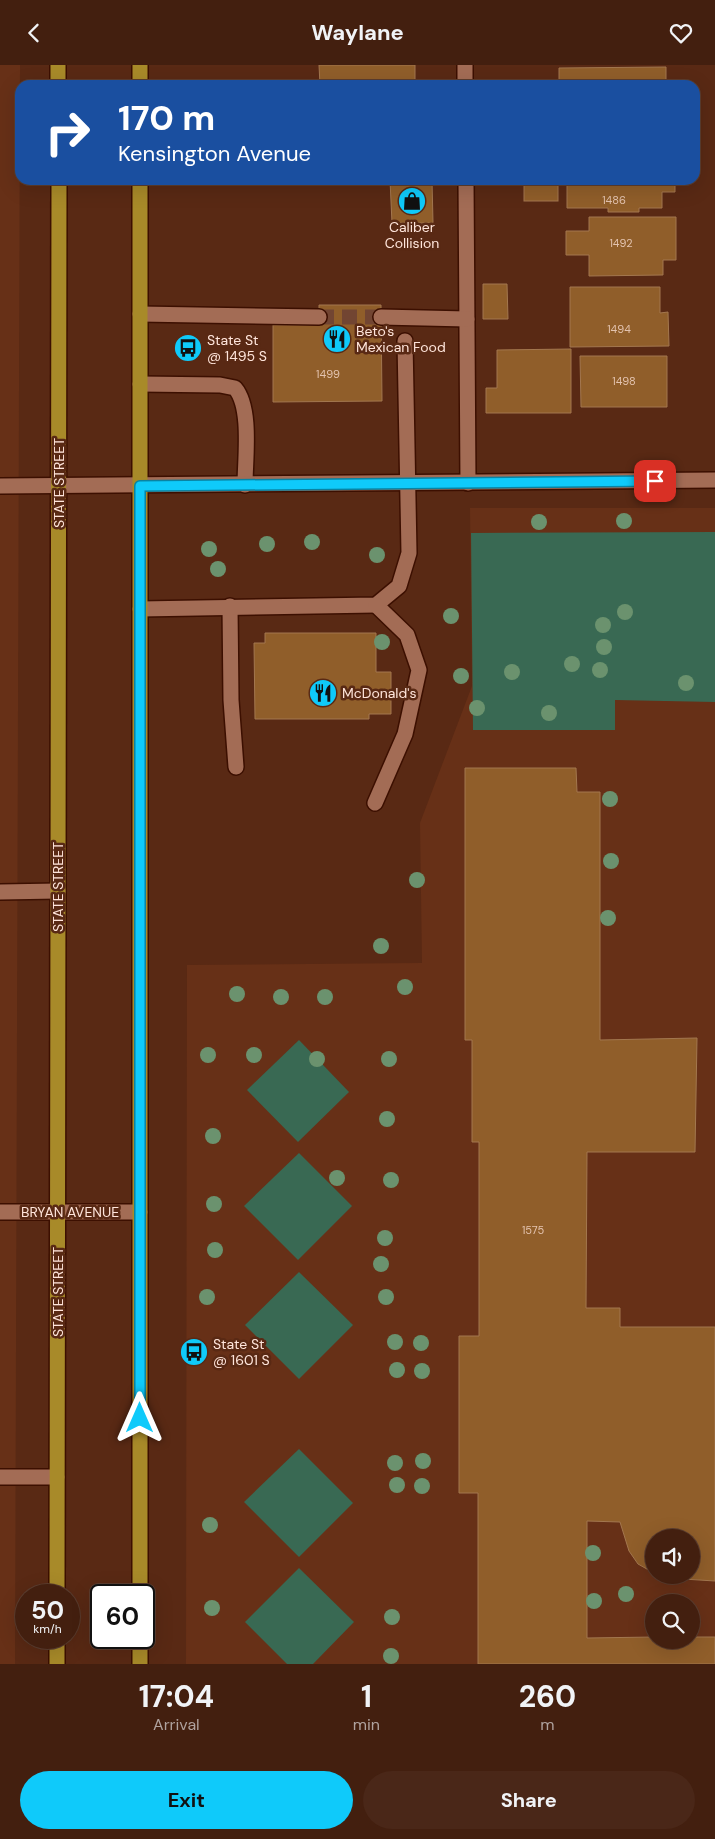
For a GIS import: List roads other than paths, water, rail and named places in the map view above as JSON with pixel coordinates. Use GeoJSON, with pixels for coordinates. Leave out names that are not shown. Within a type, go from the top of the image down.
{"type":"FeatureCollection","features":[{"type":"Feature","properties":{"kind":"main road"},"geometry":{"type":"LineString","coordinates":[[58,65],[58,80]]}},
{"type":"Feature","properties":{"kind":"main road"},"geometry":{"type":"LineString","coordinates":[[140,65],[140,80]]}},
{"type":"Feature","properties":{"kind":"main road","name":"STATE STREET"},"geometry":{"type":"LineString","coordinates":[[57,1584],[58,185]]}},
{"type":"Feature","properties":{"kind":"main road"},"geometry":{"type":"LineString","coordinates":[[140,185],[140,1584]]}},
{"type":"Feature","properties":{"kind":"main road"},"geometry":{"type":"LineString","coordinates":[[57,1649],[57,1664]]}},
{"type":"Feature","properties":{"kind":"main road"},"geometry":{"type":"LineString","coordinates":[[140,1649],[140,1664]]}},
{"type":"Feature","properties":{"kind":"street"},"geometry":{"type":"LineString","coordinates":[[465,65],[465,80]]}},
{"type":"Feature","properties":{"kind":"street"},"geometry":{"type":"LineString","coordinates":[[466,185],[468,483]]}},
{"type":"Feature","properties":{"kind":"street"},"geometry":{"type":"LineString","coordinates":[[140,314],[320,317]]}},
{"type":"Feature","properties":{"kind":"street"},"geometry":{"type":"LineString","coordinates":[[381,317],[467,319]]}},
{"type":"Feature","properties":{"kind":"street"},"geometry":{"type":"LineString","coordinates":[[140,609],[376,605],[399,586],[409,553],[405,341]]}},
{"type":"Feature","properties":{"kind":"street"},"geometry":{"type":"LineString","coordinates":[[140,384],[220,385],[235,387],[241,395],[244,408],[245,485]]}},
{"type":"Feature","properties":{"kind":"street"},"geometry":{"type":"LineString","coordinates":[[0,486],[715,480]]}},
{"type":"Feature","properties":{"kind":"street"},"geometry":{"type":"LineString","coordinates":[[375,803],[405,734],[419,670],[408,635],[376,605]]}},
{"type":"Feature","properties":{"kind":"street"},"geometry":{"type":"LineString","coordinates":[[230,606],[231,700],[236,767]]}},
{"type":"Feature","properties":{"kind":"street"},"geometry":{"type":"LineString","coordinates":[[0,892],[58,891]]}},
{"type":"Feature","properties":{"kind":"street","name":"BRYAN AVENUE"},"geometry":{"type":"LineString","coordinates":[[0,1212],[140,1212]]}},
{"type":"Feature","properties":{"kind":"street"},"geometry":{"type":"LineString","coordinates":[[0,1477],[57,1477]]}},
{"type":"Feature","properties":{"kind":"tunnel"},"geometry":{"type":"LineString","coordinates":[[319,317],[381,317]]}},
{"type":"Feature","properties":{"kind":"place","name":"Caliber Collision"},"geometry":{"type":"Point","coordinates":[412,201]}},
{"type":"Feature","properties":{"kind":"place","name":"Beto's Mexican Food"},"geometry":{"type":"Point","coordinates":[337,339]}},
{"type":"Feature","properties":{"kind":"place","name":"State St @ 1495 S"},"geometry":{"type":"Point","coordinates":[188,348]}},
{"type":"Feature","properties":{"kind":"place","name":"McDonald's"},"geometry":{"type":"Point","coordinates":[323,693]}},
{"type":"Feature","properties":{"kind":"place","name":"State St @ 1601 S"},"geometry":{"type":"Point","coordinates":[194,1352]}}]}
